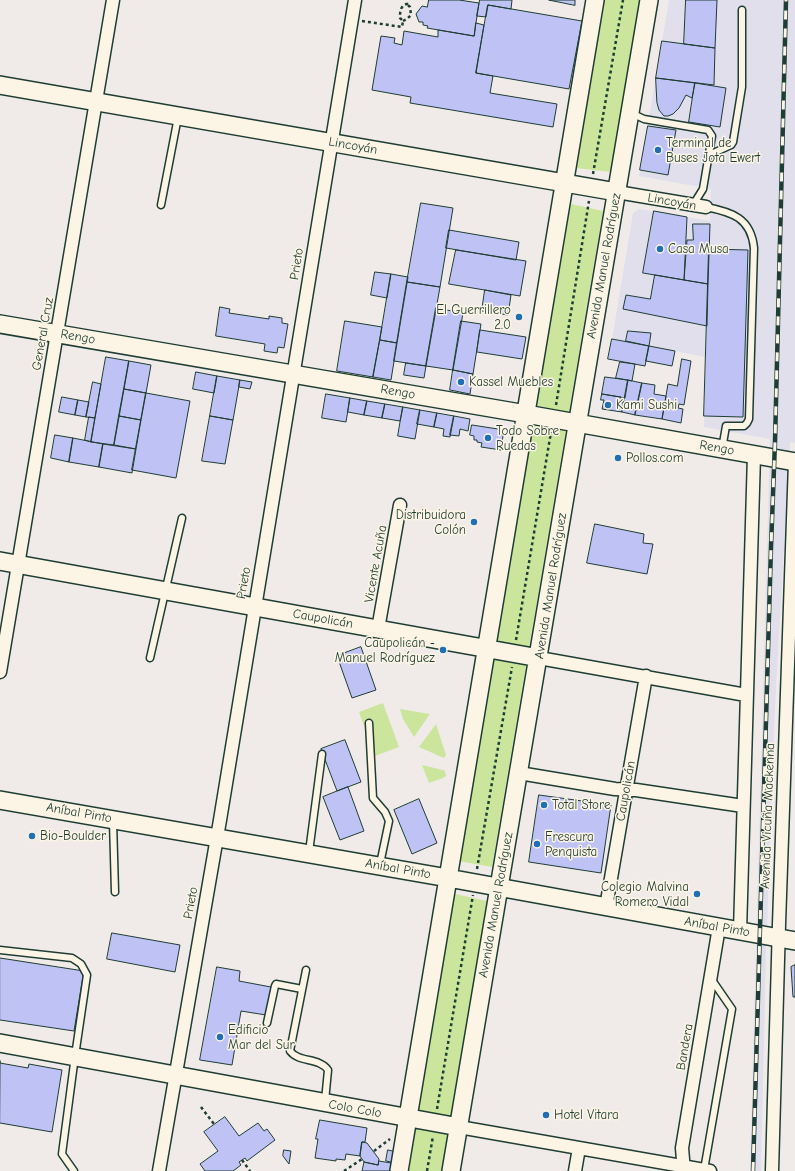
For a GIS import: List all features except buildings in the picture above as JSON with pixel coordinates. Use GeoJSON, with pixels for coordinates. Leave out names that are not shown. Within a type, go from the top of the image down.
{"type":"FeatureCollection","features":[{"type":"Feature","properties":{"kind":"main road"},"geometry":{"type":"LineString","coordinates":[[399,1171],[595,0]]}},
{"type":"Feature","properties":{"kind":"main road","name":"Avenida Manuel Rodríguez"},"geometry":{"type":"LineString","coordinates":[[451,1171],[539,658],[649,0]]}},
{"type":"Feature","properties":{"kind":"main road","name":"Lincoyán"},"geometry":{"type":"LineString","coordinates":[[0,85],[617,192]]}},
{"type":"Feature","properties":{"kind":"main road","name":"Rengo"},"geometry":{"type":"LineString","coordinates":[[0,324],[526,414],[795,462]]}},
{"type":"Feature","properties":{"kind":"main road","name":"Caupolicán"},"geometry":{"type":"LineString","coordinates":[[0,561],[539,658]]}},
{"type":"Feature","properties":{"kind":"main road","name":"Aníbal Pinto"},"geometry":{"type":"LineString","coordinates":[[0,800],[500,887],[795,941]]}},
{"type":"Feature","properties":{"kind":"main road","name":"Colo Colo"},"geometry":{"type":"LineString","coordinates":[[0,1043],[408,1118],[436,1116],[459,1127]]}},
{"type":"Feature","properties":{"kind":"street","name":"General Cruz"},"geometry":{"type":"LineString","coordinates":[[0,672],[114,0]]}},
{"type":"Feature","properties":{"kind":"street","name":"Prieto"},"geometry":{"type":"LineString","coordinates":[[159,1171],[217,837],[355,0]]}},
{"type":"Feature","properties":{"kind":"street","name":"Lincoyán"},"geometry":{"type":"LineString","coordinates":[[617,192],[706,207]]}},
{"type":"Feature","properties":{"kind":"street","name":"Avenida Vicuña Mackenna"},"geometry":{"type":"LineString","coordinates":[[740,931],[754,455]]}},
{"type":"Feature","properties":{"kind":"street","name":"Avenida Vicuña Mackenna"},"geometry":{"type":"LineString","coordinates":[[772,1171],[778,938],[791,702],[795,462]]}},
{"type":"Feature","properties":{"kind":"street","name":"Vicente Acuña"},"geometry":{"type":"LineString","coordinates":[[378,629],[400,505]]}},
{"type":"Feature","properties":{"kind":"street","name":"Caupolicán"},"geometry":{"type":"LineString","coordinates":[[539,658],[746,695]]}},
{"type":"Feature","properties":{"kind":"street","name":"Caupolicán"},"geometry":{"type":"LineString","coordinates":[[606,907],[646,676]]}},
{"type":"Feature","properties":{"kind":"street"},"geometry":{"type":"LineString","coordinates":[[519,773],[626,790],[636,790],[743,806]]}},
{"type":"Feature","properties":{"kind":"street","name":"Bandera"},"geometry":{"type":"LineString","coordinates":[[684,1169],[682,1148],[719,927]]}},
{"type":"Feature","properties":{"kind":"street","name":"Colo Colo"},"geometry":{"type":"LineString","coordinates":[[459,1127],[579,1148],[684,1169],[707,1170]]}},
{"type":"Feature","properties":{"kind":"street"},"geometry":{"type":"LineString","coordinates":[[575,1171],[579,1148]]}},
{"type":"Feature","properties":{"kind":"lane"},"geometry":{"type":"LineString","coordinates":[[709,155],[730,146],[732,142],[742,87],[742,10]]}},
{"type":"Feature","properties":{"kind":"lane"},"geometry":{"type":"LineString","coordinates":[[630,112],[644,119],[708,130],[712,136],[703,190],[693,205]]}},
{"type":"Feature","properties":{"kind":"lane"},"geometry":{"type":"LineString","coordinates":[[161,205],[178,116]]}},
{"type":"Feature","properties":{"kind":"lane"},"geometry":{"type":"LineString","coordinates":[[706,207],[725,211],[741,220],[747,226],[752,237],[754,248],[749,419],[744,426],[726,426],[722,449]]}},
{"type":"Feature","properties":{"kind":"lane"},"geometry":{"type":"LineString","coordinates":[[150,658],[182,518]]}},
{"type":"Feature","properties":{"kind":"lane"},"geometry":{"type":"LineString","coordinates":[[369,723],[373,798],[385,812],[389,821],[380,866]]}},
{"type":"Feature","properties":{"kind":"lane"},"geometry":{"type":"LineString","coordinates":[[308,854],[322,754]]}},
{"type":"Feature","properties":{"kind":"lane"},"geometry":{"type":"LineString","coordinates":[[113,819],[115,892]]}},
{"type":"Feature","properties":{"kind":"lane"},"geometry":{"type":"LineString","coordinates":[[0,950],[72,958],[81,964],[87,975],[74,1056],[62,1154],[74,1171]]}},
{"type":"Feature","properties":{"kind":"lane"},"geometry":{"type":"LineString","coordinates":[[306,970],[290,1051],[293,1056],[323,1064],[328,1070],[325,1103]]}},
{"type":"Feature","properties":{"kind":"lane"},"geometry":{"type":"LineString","coordinates":[[707,1170],[732,1009],[711,978]]}},
{"type":"Feature","properties":{"kind":"lane"},"geometry":{"type":"LineString","coordinates":[[267,1023],[276,984],[302,989]]}},
{"type":"Feature","properties":{"kind":"path"},"geometry":{"type":"LineString","coordinates":[[592,177],[623,0]]}},
{"type":"Feature","properties":{"kind":"path"},"geometry":{"type":"LineString","coordinates":[[352,20],[402,27],[403,21],[400,18],[401,8],[407,2],[410,7],[410,15],[407,20],[403,21]]}},
{"type":"Feature","properties":{"kind":"path"},"geometry":{"type":"LineString","coordinates":[[201,1107],[214,1124]]}},
{"type":"Feature","properties":{"kind":"path"},"geometry":{"type":"LineString","coordinates":[[427,1171],[436,1116]]}},
{"type":"Feature","properties":{"kind":"path"},"geometry":{"type":"LineString","coordinates":[[374,1151],[393,1136]]}},
{"type":"Feature","properties":{"kind":"path"},"geometry":{"type":"LineString","coordinates":[[344,1171],[362,1159]]}},
{"type":"Feature","properties":{"kind":"path"},"geometry":{"type":"LineString","coordinates":[[242,1160],[250,1171]]}},
{"type":"Feature","properties":{"kind":"shaded area"},"geometry":{"type":"Polygon","coordinates":[[[669,0],[795,0],[795,443],[790,442],[775,707],[766,955],[761,1171],[750,1171],[770,439],[704,427],[706,357],[612,339],[633,213],[639,209],[710,221],[711,189],[639,176],[669,0]]]}},
{"type":"Feature","properties":{"kind":"green space"},"geometry":{"type":"Polygon","coordinates":[[[605,0],[641,0],[611,172],[576,168],[605,0]]]}},
{"type":"Feature","properties":{"kind":"green space"},"geometry":{"type":"Polygon","coordinates":[[[571,204],[603,211],[492,867],[453,860],[571,204]]]}},
{"type":"Feature","properties":{"kind":"green space"},"geometry":{"type":"Polygon","coordinates":[[[383,703],[399,747],[375,756],[359,712],[383,703]]]}},
{"type":"Feature","properties":{"kind":"green space"},"geometry":{"type":"Polygon","coordinates":[[[400,709],[430,714],[414,737],[403,719],[400,709]]]}},
{"type":"Feature","properties":{"kind":"green space"},"geometry":{"type":"Polygon","coordinates":[[[436,724],[446,755],[444,758],[419,747],[436,724]]]}},
{"type":"Feature","properties":{"kind":"green space"},"geometry":{"type":"Polygon","coordinates":[[[422,765],[443,770],[445,771],[446,776],[429,783],[422,765]]]}},
{"type":"Feature","properties":{"kind":"green space"},"geometry":{"type":"Polygon","coordinates":[[[451,893],[491,902],[444,1171],[408,1171],[451,893]]]}},
{"type":"Feature","properties":{"kind":"railway"},"geometry":{"type":"LineString","coordinates":[[753,1171],[775,442],[786,0]]}},
{"type":"Feature","properties":{"kind":"place","name":"Terminal de Buses Jota Ewert"},"geometry":{"type":"Point","coordinates":[658,150]}},
{"type":"Feature","properties":{"kind":"place","name":"Casa Musa"},"geometry":{"type":"Point","coordinates":[660,249]}},
{"type":"Feature","properties":{"kind":"place","name":"El Guerrillero 2.0"},"geometry":{"type":"Point","coordinates":[519,317]}},
{"type":"Feature","properties":{"kind":"place","name":"Kassel Muebles"},"geometry":{"type":"Point","coordinates":[461,382]}},
{"type":"Feature","properties":{"kind":"place","name":"Kami Sushi"},"geometry":{"type":"Point","coordinates":[608,405]}},
{"type":"Feature","properties":{"kind":"place","name":"Todo Sobre Ruedas"},"geometry":{"type":"Point","coordinates":[488,438]}},
{"type":"Feature","properties":{"kind":"place","name":"Pollos.com"},"geometry":{"type":"Point","coordinates":[618,458]}},
{"type":"Feature","properties":{"kind":"place","name":"Distribuidora Colón"},"geometry":{"type":"Point","coordinates":[474,522]}},
{"type":"Feature","properties":{"kind":"place","name":"Caupolicán - Manuel Rodríguez"},"geometry":{"type":"Point","coordinates":[443,650]}},
{"type":"Feature","properties":{"kind":"place","name":"Total Store"},"geometry":{"type":"Point","coordinates":[544,805]}},
{"type":"Feature","properties":{"kind":"place","name":"Bio-Boulder"},"geometry":{"type":"Point","coordinates":[32,836]}},
{"type":"Feature","properties":{"kind":"place","name":"Frescura Penquista"},"geometry":{"type":"Point","coordinates":[537,844]}},
{"type":"Feature","properties":{"kind":"place","name":"Colegio Malvina Romero Vidal"},"geometry":{"type":"Point","coordinates":[697,894]}},
{"type":"Feature","properties":{"kind":"place","name":"Edificio Mar del Sur"},"geometry":{"type":"Point","coordinates":[220,1037]}},
{"type":"Feature","properties":{"kind":"place","name":"Hotel Vitara"},"geometry":{"type":"Point","coordinates":[546,1115]}}]}
